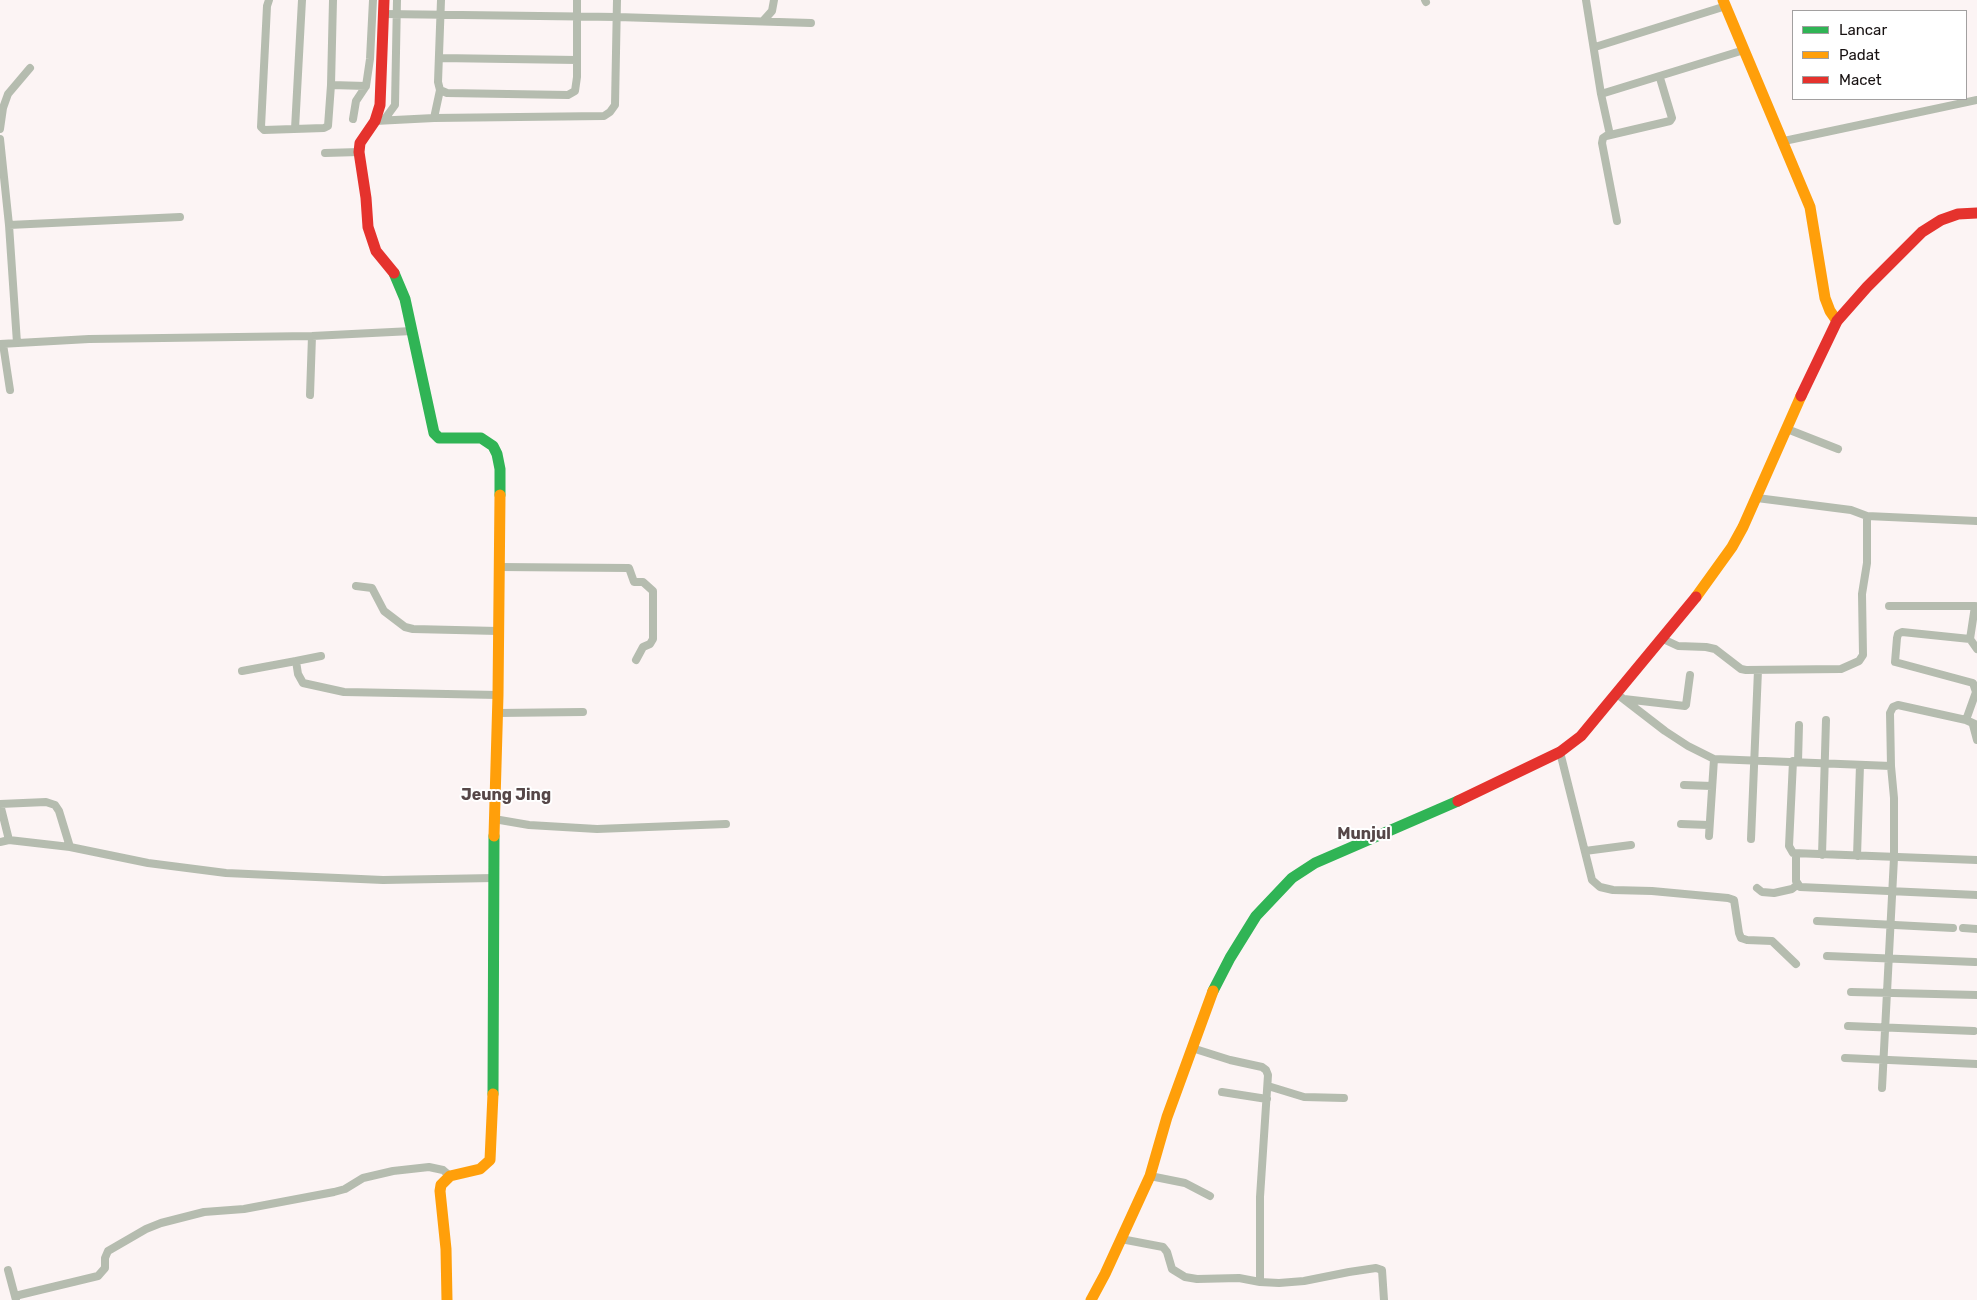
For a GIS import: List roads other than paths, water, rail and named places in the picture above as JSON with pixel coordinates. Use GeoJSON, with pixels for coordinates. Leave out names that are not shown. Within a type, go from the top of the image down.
{"type":"FeatureCollection","features":[{"type":"Feature","properties":{"kind":"street"},"geometry":{"type":"LineString","coordinates":[[269,0],[267,6],[261,127],[264,130],[324,128],[328,126],[333,0]]}},
{"type":"Feature","properties":{"kind":"street"},"geometry":{"type":"LineString","coordinates":[[295,129],[302,0]]}},
{"type":"Feature","properties":{"kind":"street"},"geometry":{"type":"LineString","coordinates":[[353,119],[356,101],[366,86],[373,0]]}},
{"type":"Feature","properties":{"kind":"street"},"geometry":{"type":"LineString","coordinates":[[380,120],[384,0]]}},
{"type":"Feature","properties":{"kind":"street"},"geometry":{"type":"LineString","coordinates":[[397,0],[396,105],[364,136],[359,152],[371,239],[376,251],[396,276],[405,299],[434,433],[439,438],[480,438],[493,446],[500,469],[498,713],[494,819],[494,1045],[490,1160],[480,1169],[450,1176],[441,1185],[446,1249],[447,1300]]}},
{"type":"Feature","properties":{"kind":"street"},"geometry":{"type":"LineString","coordinates":[[434,118],[440,90],[438,82],[441,0]]}},
{"type":"Feature","properties":{"kind":"street"},"geometry":{"type":"LineString","coordinates":[[440,90],[447,94],[568,95],[575,91],[577,0]]}},
{"type":"Feature","properties":{"kind":"street"},"geometry":{"type":"LineString","coordinates":[[380,120],[604,116],[615,106],[617,0]]}},
{"type":"Feature","properties":{"kind":"street"},"geometry":{"type":"LineString","coordinates":[[764,21],[772,11],[774,0]]}},
{"type":"Feature","properties":{"kind":"street"},"geometry":{"type":"LineString","coordinates":[[1586,0],[1601,94],[1610,135]]}},
{"type":"Feature","properties":{"kind":"street"},"geometry":{"type":"LineString","coordinates":[[1595,47],[1724,3],[1810,206],[1825,298],[1837,321]]}},
{"type":"Feature","properties":{"kind":"street"},"geometry":{"type":"LineString","coordinates":[[372,25],[397,14],[617,17],[811,23]]}},
{"type":"Feature","properties":{"kind":"street"},"geometry":{"type":"LineString","coordinates":[[1601,94],[1660,78],[1744,50]]}},
{"type":"Feature","properties":{"kind":"street"},"geometry":{"type":"LineString","coordinates":[[439,58],[577,60]]}},
{"type":"Feature","properties":{"kind":"street"},"geometry":{"type":"LineString","coordinates":[[0,130],[3,108],[8,94],[30,68]]}},
{"type":"Feature","properties":{"kind":"street"},"geometry":{"type":"LineString","coordinates":[[1617,221],[1602,142],[1603,138],[1670,121],[1672,118],[1660,78]]}},
{"type":"Feature","properties":{"kind":"street"},"geometry":{"type":"LineString","coordinates":[[331,85],[366,86]]}},
{"type":"Feature","properties":{"kind":"street"},"geometry":{"type":"LineString","coordinates":[[1784,141],[1977,100]]}},
{"type":"Feature","properties":{"kind":"street"},"geometry":{"type":"LineString","coordinates":[[0,139],[3,208],[9,225],[17,343]]}},
{"type":"Feature","properties":{"kind":"street"},"geometry":{"type":"LineString","coordinates":[[325,153],[359,152]]}},
{"type":"Feature","properties":{"kind":"street"},"geometry":{"type":"LineString","coordinates":[[1091,1300],[1150,1176],[1167,1117],[1208,1000],[1230,958],[1256,916],[1292,878],[1322,859],[1465,798],[1560,752],[1593,723],[1620,696],[1707,583],[1732,547],[1757,498],[1837,321],[1867,287],[1922,232],[1941,220],[1958,214],[1977,213]]}},
{"type":"Feature","properties":{"kind":"street"},"geometry":{"type":"LineString","coordinates":[[9,225],[180,217]]}},
{"type":"Feature","properties":{"kind":"street"},"geometry":{"type":"LineString","coordinates":[[10,390],[1,344],[88,339],[312,336],[412,331]]}},
{"type":"Feature","properties":{"kind":"street"},"geometry":{"type":"LineString","coordinates":[[310,395],[312,336]]}},
{"type":"Feature","properties":{"kind":"street"},"geometry":{"type":"LineString","coordinates":[[1787,429],[1816,438],[1838,449]]}},
{"type":"Feature","properties":{"kind":"street"},"geometry":{"type":"LineString","coordinates":[[1757,498],[1851,510],[1867,516],[1977,521]]}},
{"type":"Feature","properties":{"kind":"street"},"geometry":{"type":"LineString","coordinates":[[1663,639],[1678,646],[1715,649],[1741,669],[1841,669],[1862,659],[1862,594],[1867,555],[1867,516]]}},
{"type":"Feature","properties":{"kind":"street"},"geometry":{"type":"LineString","coordinates":[[500,567],[627,568],[631,570],[634,582],[644,582],[653,591],[653,639],[650,644],[643,647],[636,660]]}},
{"type":"Feature","properties":{"kind":"street"},"geometry":{"type":"LineString","coordinates":[[356,586],[372,588],[384,611],[405,626],[413,629],[498,631]]}},
{"type":"Feature","properties":{"kind":"street"},"geometry":{"type":"LineString","coordinates":[[1890,606],[1975,606],[1970,640]]}},
{"type":"Feature","properties":{"kind":"street"},"geometry":{"type":"LineString","coordinates":[[1977,649],[1970,640],[1902,632],[1898,634],[1897,638],[1895,662],[1973,683],[1976,692],[1972,723],[1977,740]]}},
{"type":"Feature","properties":{"kind":"street"},"geometry":{"type":"LineString","coordinates":[[242,671],[321,656]]}},
{"type":"Feature","properties":{"kind":"street"},"geometry":{"type":"LineString","coordinates":[[296,661],[298,674],[303,683],[344,692],[498,695]]}},
{"type":"Feature","properties":{"kind":"street"},"geometry":{"type":"LineString","coordinates":[[1751,839],[1758,670]]}},
{"type":"Feature","properties":{"kind":"street"},"geometry":{"type":"LineString","coordinates":[[1620,696],[1684,706],[1686,705],[1690,675]]}},
{"type":"Feature","properties":{"kind":"street"},"geometry":{"type":"LineString","coordinates":[[1620,696],[1665,731],[1688,746],[1714,759],[1891,766]]}},
{"type":"Feature","properties":{"kind":"street"},"geometry":{"type":"LineString","coordinates":[[1882,1088],[1894,858],[1894,798],[1890,713],[1893,707],[1898,705],[1972,723]]}},
{"type":"Feature","properties":{"kind":"street"},"geometry":{"type":"LineString","coordinates":[[498,713],[583,712]]}},
{"type":"Feature","properties":{"kind":"street"},"geometry":{"type":"LineString","coordinates":[[1822,855],[1826,720]]}},
{"type":"Feature","properties":{"kind":"street"},"geometry":{"type":"LineString","coordinates":[[1799,725],[1790,850],[1796,854],[1977,860]]}},
{"type":"Feature","properties":{"kind":"street"},"geometry":{"type":"LineString","coordinates":[[1560,752],[1592,880],[1600,887],[1613,890],[1652,891],[1734,900],[1741,938],[1747,940],[1772,940],[1796,964]]}},
{"type":"Feature","properties":{"kind":"street"},"geometry":{"type":"LineString","coordinates":[[1709,836],[1714,759]]}},
{"type":"Feature","properties":{"kind":"street"},"geometry":{"type":"LineString","coordinates":[[1857,856],[1860,766]]}},
{"type":"Feature","properties":{"kind":"street"},"geometry":{"type":"LineString","coordinates":[[1684,785],[1712,786]]}},
{"type":"Feature","properties":{"kind":"street"},"geometry":{"type":"LineString","coordinates":[[9,840],[0,804],[46,802],[55,805],[59,811],[70,847]]}},
{"type":"Feature","properties":{"kind":"street"},"geometry":{"type":"LineString","coordinates":[[494,819],[529,825],[597,830],[726,824]]}},
{"type":"Feature","properties":{"kind":"street"},"geometry":{"type":"LineString","coordinates":[[1681,824],[1710,825]]}},
{"type":"Feature","properties":{"kind":"street"},"geometry":{"type":"LineString","coordinates":[[0,842],[9,840],[70,847],[148,863],[226,873],[383,880],[494,878]]}},
{"type":"Feature","properties":{"kind":"street"},"geometry":{"type":"LineString","coordinates":[[1585,851],[1632,845]]}},
{"type":"Feature","properties":{"kind":"street"},"geometry":{"type":"LineString","coordinates":[[1796,854],[1797,885]]}},
{"type":"Feature","properties":{"kind":"street"},"geometry":{"type":"LineString","coordinates":[[1757,888],[1762,892],[1774,893],[1792,889],[1797,885]]}},
{"type":"Feature","properties":{"kind":"street"},"geometry":{"type":"LineString","coordinates":[[1797,885],[1800,887],[1977,895]]}},
{"type":"Feature","properties":{"kind":"street"},"geometry":{"type":"LineString","coordinates":[[1818,921],[1953,928]]}},
{"type":"Feature","properties":{"kind":"street"},"geometry":{"type":"LineString","coordinates":[[1963,928],[1977,929]]}},
{"type":"Feature","properties":{"kind":"street"},"geometry":{"type":"LineString","coordinates":[[1827,956],[1975,962]]}},
{"type":"Feature","properties":{"kind":"street"},"geometry":{"type":"LineString","coordinates":[[1851,992],[1977,995]]}},
{"type":"Feature","properties":{"kind":"street"},"geometry":{"type":"LineString","coordinates":[[1848,1026],[1974,1031]]}},
{"type":"Feature","properties":{"kind":"street"},"geometry":{"type":"LineString","coordinates":[[1192,1048],[1230,1060],[1262,1067],[1266,1070],[1268,1086],[1260,1197],[1260,1282]]}},
{"type":"Feature","properties":{"kind":"street"},"geometry":{"type":"LineString","coordinates":[[1845,1058],[1977,1064]]}},
{"type":"Feature","properties":{"kind":"street"},"geometry":{"type":"LineString","coordinates":[[1268,1086],[1304,1097],[1344,1098]]}},
{"type":"Feature","properties":{"kind":"street"},"geometry":{"type":"LineString","coordinates":[[1222,1092],[1267,1098]]}},
{"type":"Feature","properties":{"kind":"street"},"geometry":{"type":"LineString","coordinates":[[8,1270],[15,1298],[98,1276],[105,1268],[105,1258],[108,1250],[161,1223],[204,1212],[269,1205],[334,1192],[345,1189],[363,1178],[393,1171],[429,1167],[443,1170],[450,1176]]}},
{"type":"Feature","properties":{"kind":"street"},"geometry":{"type":"LineString","coordinates":[[1150,1176],[1185,1183],[1210,1196]]}},
{"type":"Feature","properties":{"kind":"street"},"geometry":{"type":"LineString","coordinates":[[1121,1239],[1163,1247],[1167,1252],[1172,1269],[1185,1277],[1198,1279],[1240,1278],[1260,1282],[1304,1281],[1376,1268],[1382,1270],[1384,1300]]}},
{"type":"Feature","properties":{"kind":"district","name":"Jeung Jing"},"geometry":{"type":"Point","coordinates":[506,795]}},
{"type":"Feature","properties":{"kind":"district","name":"Munjul"},"geometry":{"type":"Point","coordinates":[1364,834]}}]}
